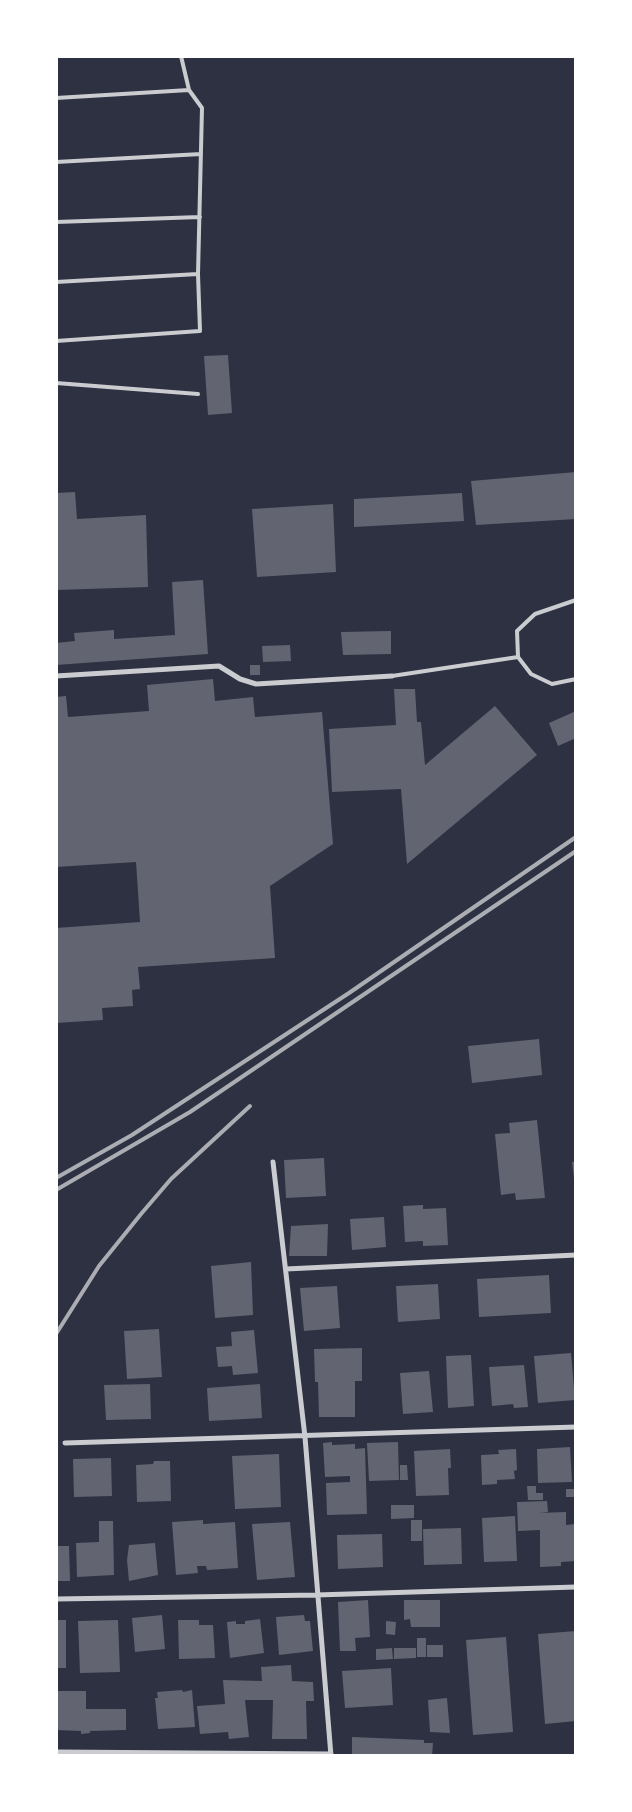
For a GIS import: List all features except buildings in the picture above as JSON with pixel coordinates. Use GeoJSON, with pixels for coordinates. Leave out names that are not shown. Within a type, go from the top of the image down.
{"type":"FeatureCollection","features":[{"type":"Feature","properties":{"kind":"street"},"geometry":{"type":"LineString","coordinates":[[56,676],[220,666],[240,678],[256,684],[392,676]]}},
{"type":"Feature","properties":{"kind":"street"},"geometry":{"type":"LineString","coordinates":[[56,1752],[331,1755],[316,1595],[305,1437],[273,1162]]}},
{"type":"Feature","properties":{"kind":"street"},"geometry":{"type":"LineString","coordinates":[[286,1269],[576,1255]]}},
{"type":"Feature","properties":{"kind":"street"},"geometry":{"type":"LineString","coordinates":[[65,1444],[576,1427]]}},
{"type":"Feature","properties":{"kind":"street"},"geometry":{"type":"LineString","coordinates":[[56,1599],[316,1595],[576,1586]]}},
{"type":"Feature","properties":{"kind":"lane"},"geometry":{"type":"LineString","coordinates":[[56,341],[200,331],[198,274],[202,108],[189,90],[181,56]]}},
{"type":"Feature","properties":{"kind":"lane"},"geometry":{"type":"LineString","coordinates":[[56,98],[189,90]]}},
{"type":"Feature","properties":{"kind":"lane"},"geometry":{"type":"LineString","coordinates":[[56,162],[201,154]]}},
{"type":"Feature","properties":{"kind":"lane"},"geometry":{"type":"LineString","coordinates":[[56,222],[200,217]]}},
{"type":"Feature","properties":{"kind":"lane"},"geometry":{"type":"LineString","coordinates":[[56,282],[198,274]]}},
{"type":"Feature","properties":{"kind":"lane"},"geometry":{"type":"LineString","coordinates":[[56,382],[198,394]]}},
{"type":"Feature","properties":{"kind":"lane"},"geometry":{"type":"LineString","coordinates":[[576,600],[535,614],[517,631],[518,657],[531,674],[552,684],[576,679]]}},
{"type":"Feature","properties":{"kind":"lane"},"geometry":{"type":"LineString","coordinates":[[392,676],[518,657]]}},
{"type":"Feature","properties":{"kind":"railway"},"geometry":{"type":"LineString","coordinates":[[56,1178],[132,1135],[349,993],[576,837]]}},
{"type":"Feature","properties":{"kind":"railway"},"geometry":{"type":"LineString","coordinates":[[56,1190],[190,1112],[576,851]]}},
{"type":"Feature","properties":{"kind":"railway"},"geometry":{"type":"LineString","coordinates":[[56,1334],[99,1266],[141,1214],[171,1179],[250,1106]]}}]}
